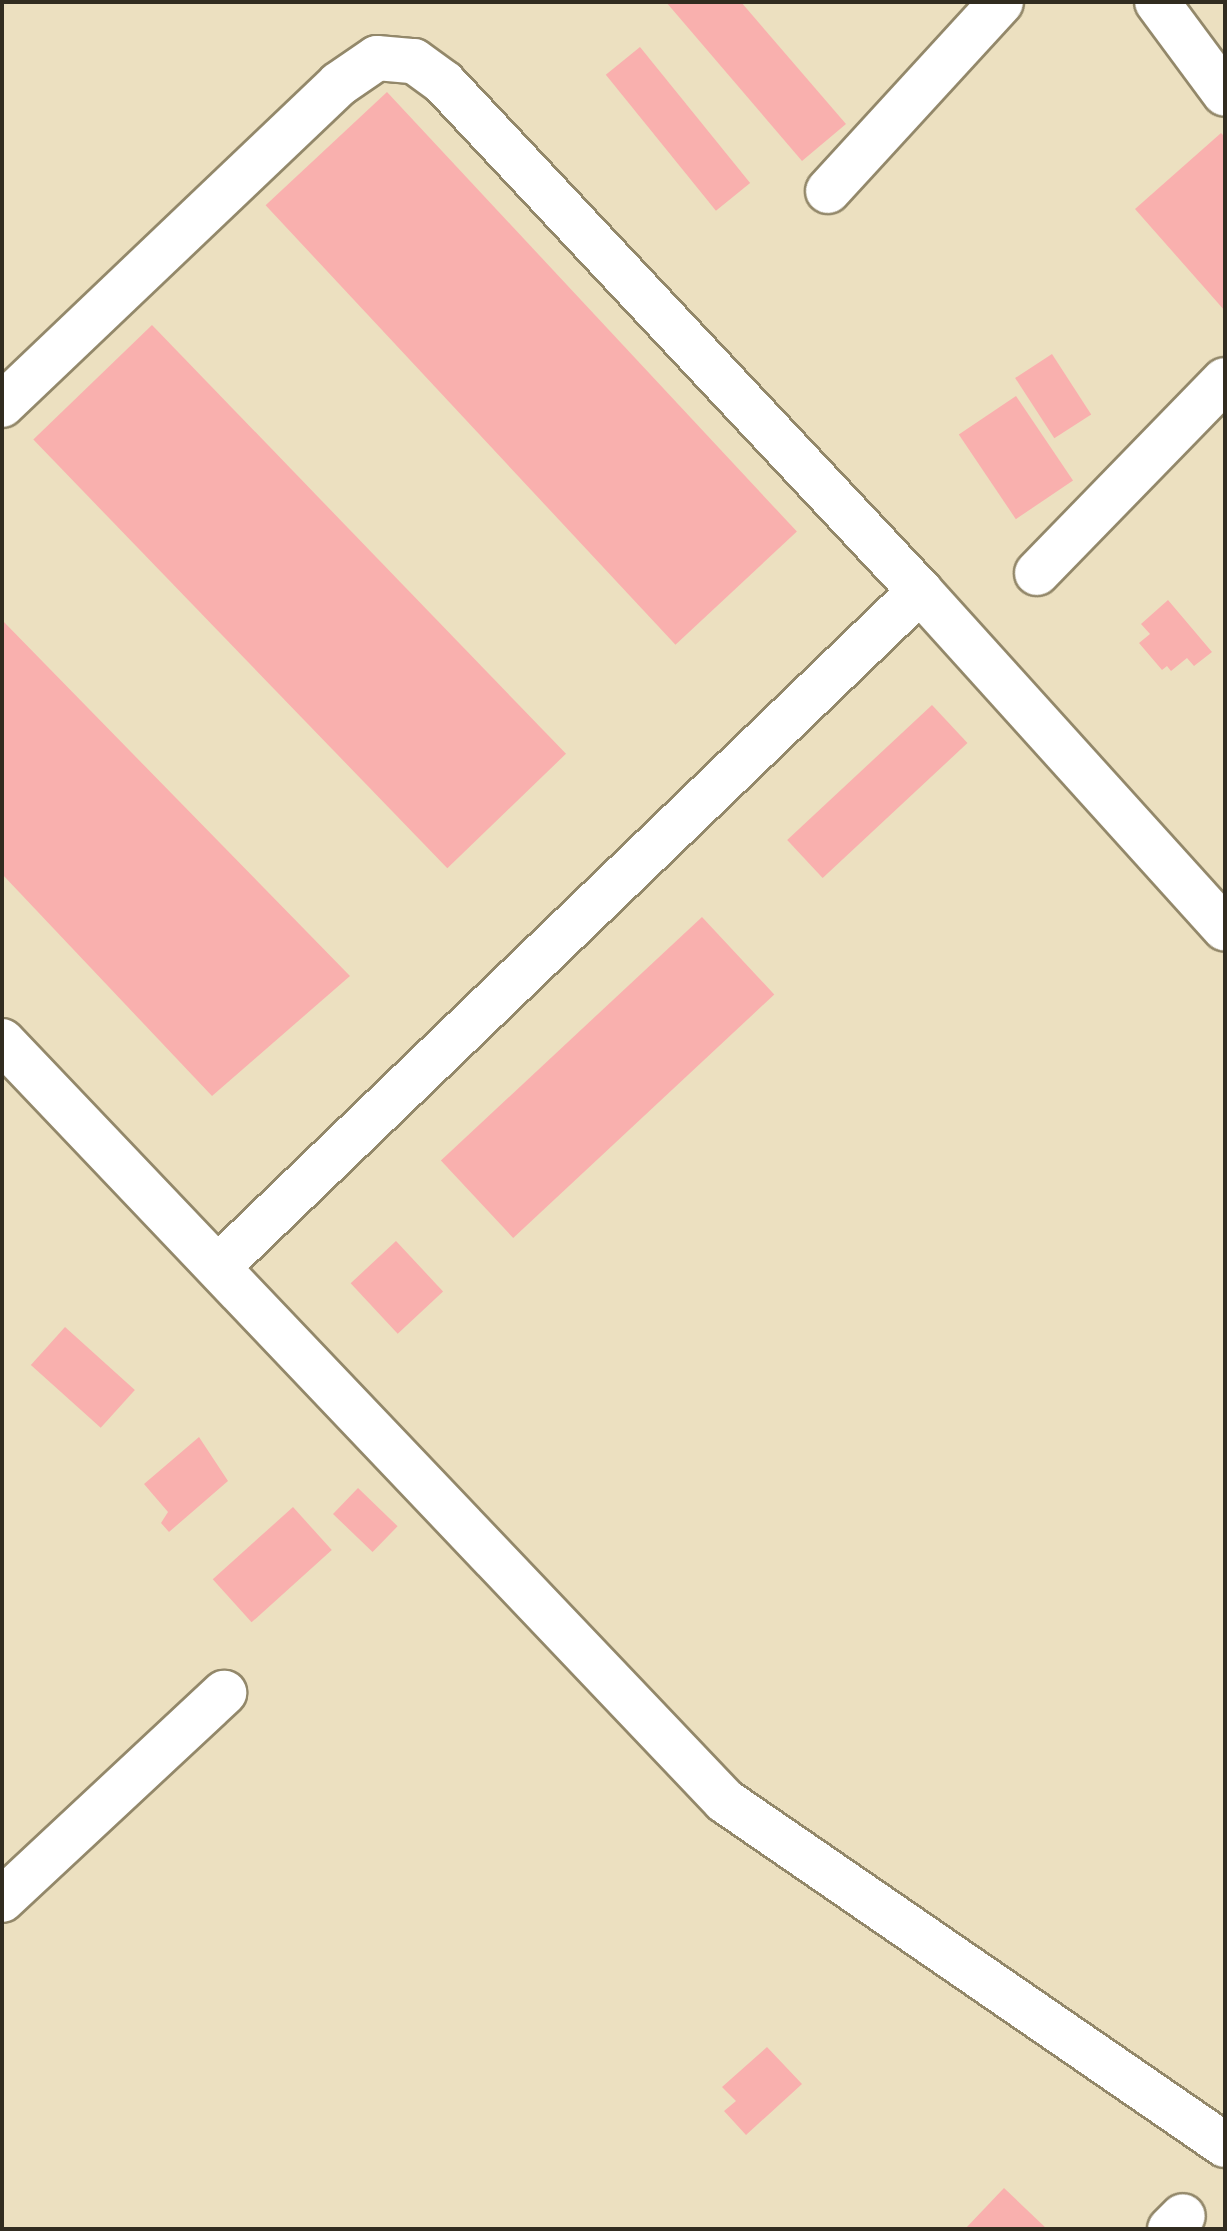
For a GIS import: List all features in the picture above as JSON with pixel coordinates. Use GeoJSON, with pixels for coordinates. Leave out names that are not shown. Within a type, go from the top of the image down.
{"type":"FeatureCollection","features":[{"type":"Feature","properties":{"kind":"street"},"geometry":{"type":"LineString","coordinates":[[828,191],[1001,2]]}},
{"type":"Feature","properties":{"kind":"street"},"geometry":{"type":"LineString","coordinates":[[1157,2],[1218,65]]}},
{"type":"Feature","properties":{"kind":"street"},"geometry":{"type":"LineString","coordinates":[[2,405],[339,84],[377,58],[414,61],[444,83],[920,591],[1225,928]]}},
{"type":"Feature","properties":{"kind":"street"},"geometry":{"type":"LineString","coordinates":[[1037,573],[1225,380]]}},
{"type":"Feature","properties":{"kind":"street"},"geometry":{"type":"LineString","coordinates":[[218,1267],[920,591]]}},
{"type":"Feature","properties":{"kind":"street"},"geometry":{"type":"LineString","coordinates":[[2,1041],[725,1801],[1225,2145]]}},
{"type":"Feature","properties":{"kind":"street"},"geometry":{"type":"LineString","coordinates":[[2,1900],[224,1693]]}},
{"type":"Feature","properties":{"kind":"building"},"geometry":{"type":"Polygon","coordinates":[[[666,2],[741,2],[846,124],[802,161],[666,2]]]}},
{"type":"Feature","properties":{"kind":"building"},"geometry":{"type":"Polygon","coordinates":[[[640,47],[750,183],[716,211],[606,75],[640,47]]]}},
{"type":"Feature","properties":{"kind":"building"},"geometry":{"type":"Polygon","coordinates":[[[387,92],[797,532],[675,645],[266,205],[387,92]]]}},
{"type":"Feature","properties":{"kind":"building"},"geometry":{"type":"Polygon","coordinates":[[[1221,133],[1225,137],[1225,311],[1135,209],[1221,133]]]}},
{"type":"Feature","properties":{"kind":"building"},"geometry":{"type":"Polygon","coordinates":[[[152,325],[566,754],[447,868],[33,440],[152,325]]]}},
{"type":"Feature","properties":{"kind":"building"},"geometry":{"type":"Polygon","coordinates":[[[1052,354],[1091,414],[1054,438],[1015,378],[1052,354]]]}},
{"type":"Feature","properties":{"kind":"building"},"geometry":{"type":"Polygon","coordinates":[[[1016,396],[1073,481],[1016,519],[959,435],[1016,396]]]}},
{"type":"Feature","properties":{"kind":"building"},"geometry":{"type":"Polygon","coordinates":[[[1168,600],[1212,652],[1194,666],[1187,658],[1171,671],[1167,666],[1162,670],[1139,643],[1150,634],[1141,624],[1168,600]]]}},
{"type":"Feature","properties":{"kind":"building"},"geometry":{"type":"Polygon","coordinates":[[[2,620],[350,976],[212,1096],[2,874],[2,620]]]}},
{"type":"Feature","properties":{"kind":"building"},"geometry":{"type":"Polygon","coordinates":[[[932,705],[967,743],[823,878],[787,840],[932,705]]]}},
{"type":"Feature","properties":{"kind":"building"},"geometry":{"type":"Polygon","coordinates":[[[702,917],[774,995],[513,1238],[441,1160],[702,917]]]}},
{"type":"Feature","properties":{"kind":"building"},"geometry":{"type":"Polygon","coordinates":[[[396,1241],[443,1291],[398,1334],[351,1283],[396,1241]]]}},
{"type":"Feature","properties":{"kind":"building"},"geometry":{"type":"Polygon","coordinates":[[[65,1327],[135,1390],[101,1428],[31,1365],[65,1327]]]}},
{"type":"Feature","properties":{"kind":"building"},"geometry":{"type":"Polygon","coordinates":[[[199,1437],[228,1481],[169,1532],[161,1523],[168,1512],[144,1484],[199,1437]]]}},
{"type":"Feature","properties":{"kind":"building"},"geometry":{"type":"Polygon","coordinates":[[[358,1488],[398,1526],[373,1552],[333,1514],[358,1488]]]}},
{"type":"Feature","properties":{"kind":"building"},"geometry":{"type":"Polygon","coordinates":[[[293,1507],[332,1550],[252,1622],[213,1579],[293,1507]]]}},
{"type":"Feature","properties":{"kind":"building"},"geometry":{"type":"Polygon","coordinates":[[[767,2047],[802,2084],[746,2135],[724,2111],[736,2101],[722,2087],[767,2047]]]}},
{"type":"Feature","properties":{"kind":"building"},"geometry":{"type":"Polygon","coordinates":[[[1004,2188],[1047,2229],[965,2229],[1004,2188]]]}}]}
